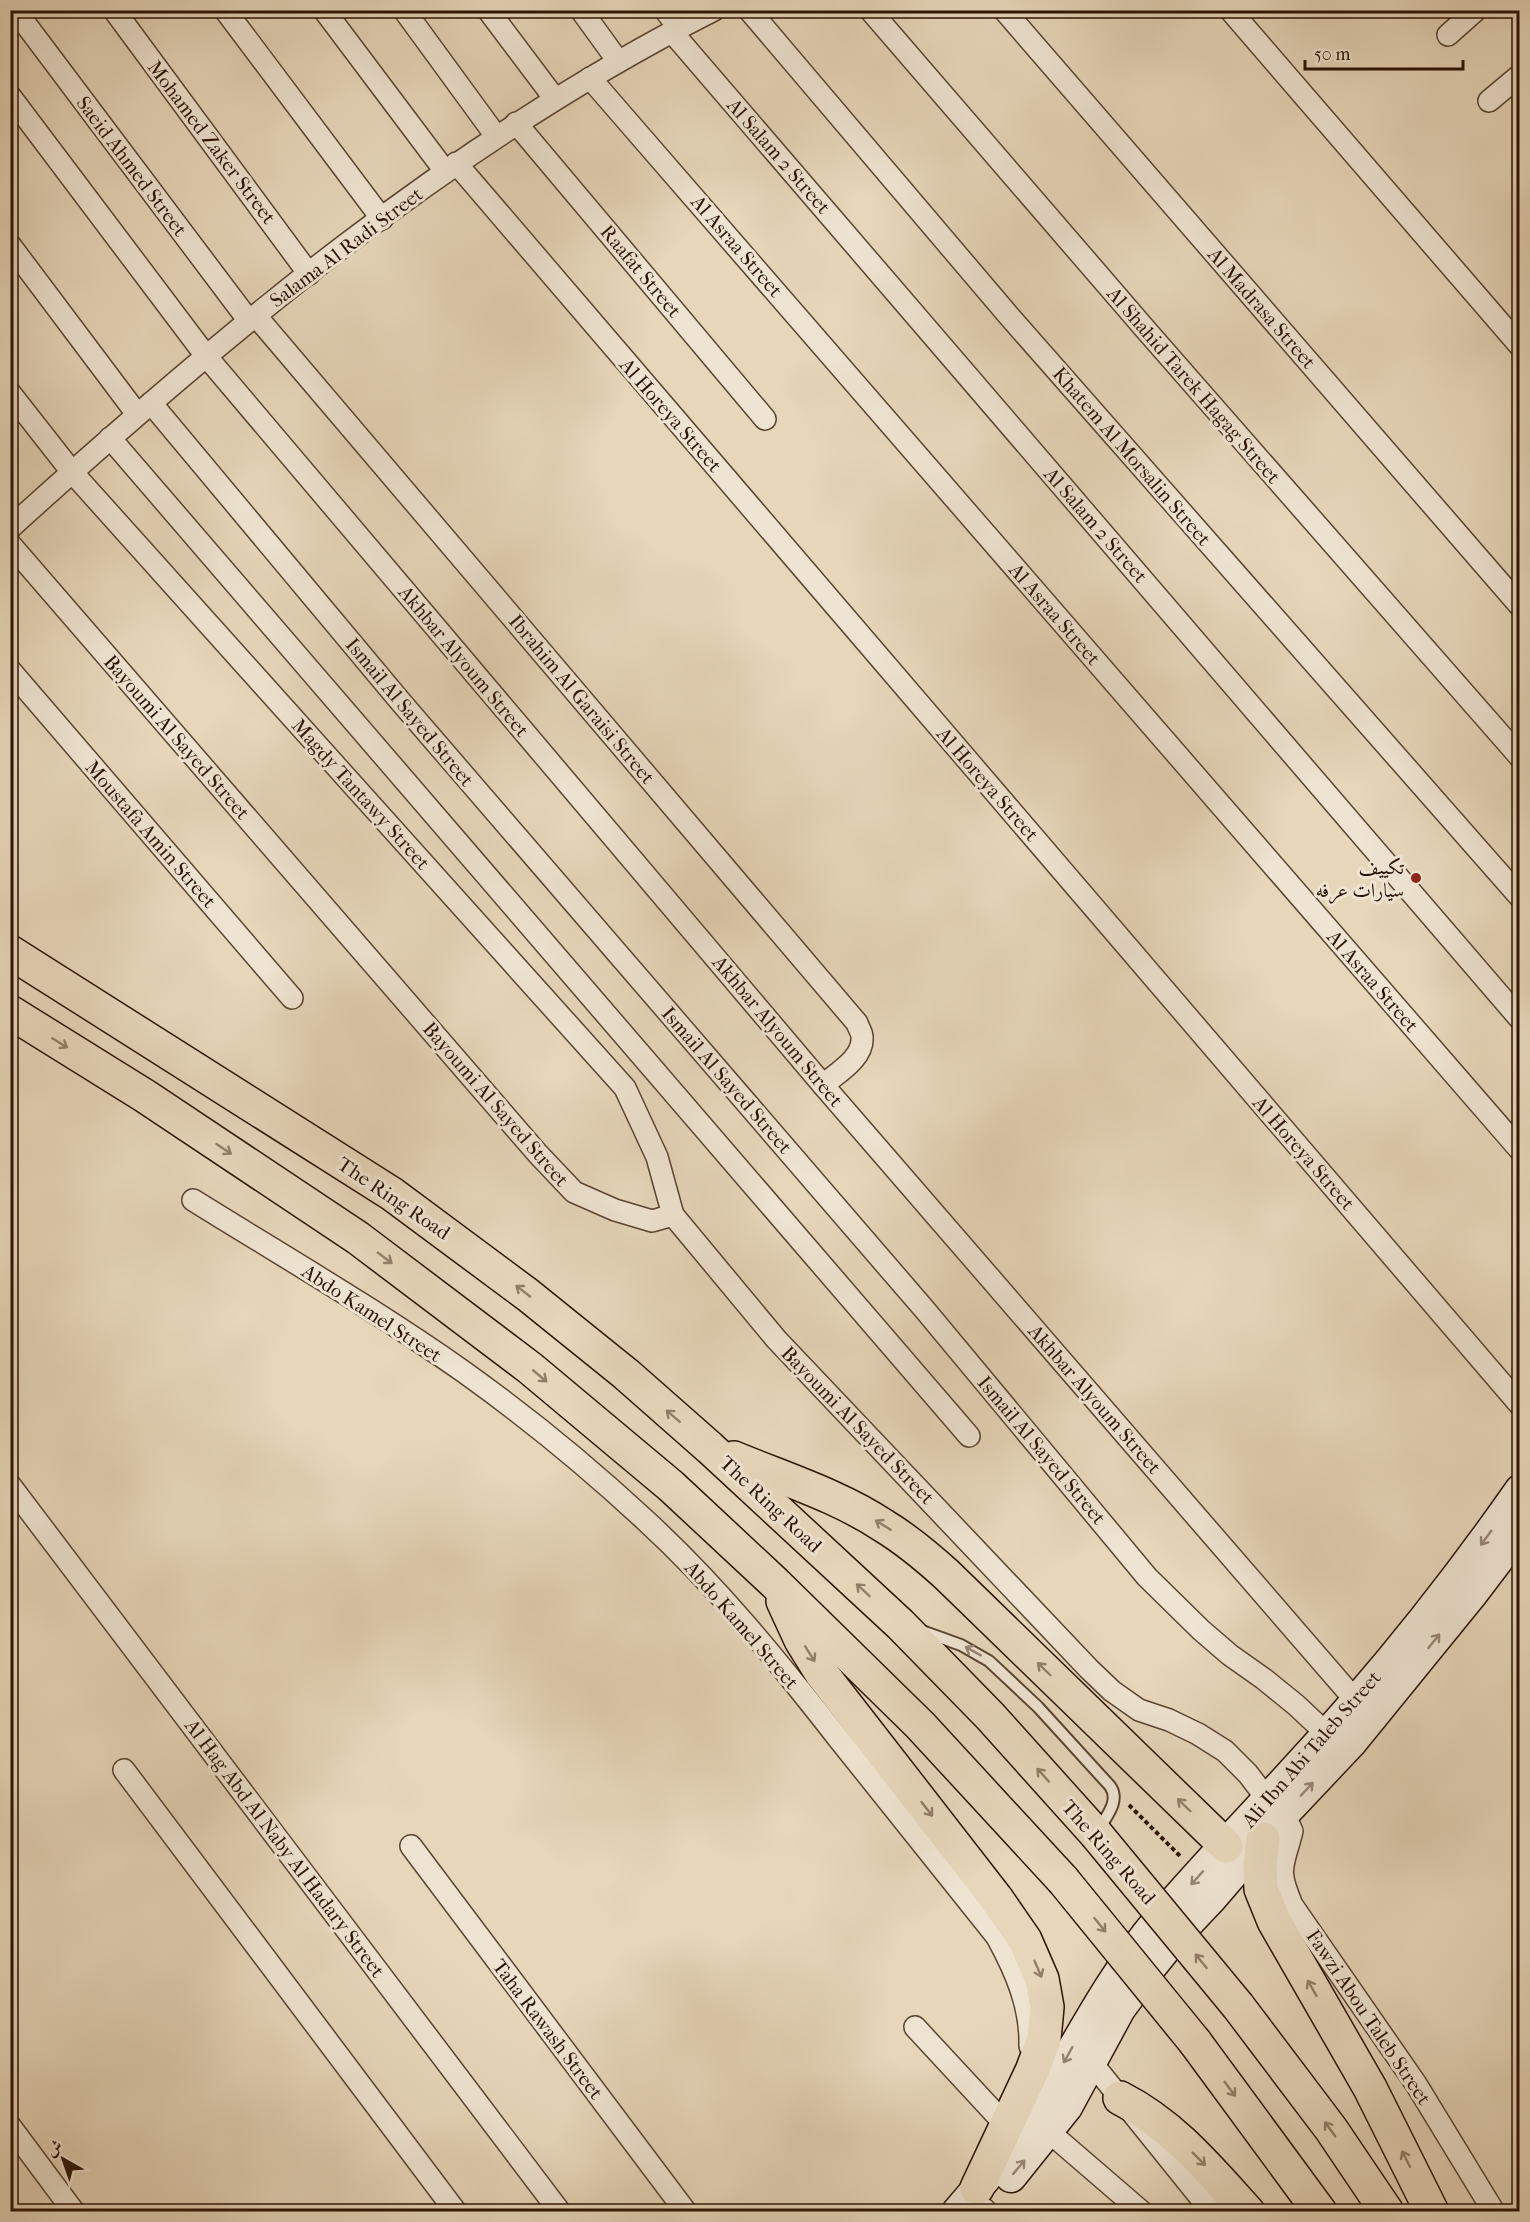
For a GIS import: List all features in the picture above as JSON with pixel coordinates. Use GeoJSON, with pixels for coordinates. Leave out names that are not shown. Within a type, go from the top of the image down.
{"type":"FeatureCollection","features":[{"type":"Feature","properties":{"kind":"highway","name":"The Ring Road"},"geometry":{"type":"LineString","coordinates":[[10,952],[400,1200],[528,1295],[626,1374],[710,1448],[900,1624],[990,1716],[1096,1834],[1238,2006],[1331,2129],[1387,2211]]}},
{"type":"Feature","properties":{"kind":"highway"},"geometry":{"type":"LineString","coordinates":[[10,1012],[145,1096],[358,1238],[530,1368],[671,1486],[775,1583],[920,1725],[1063,1880],[1195,2042],[1320,2211]]}},
{"type":"Feature","properties":{"kind":"highway"},"geometry":{"type":"LineString","coordinates":[[710,1448],[840,1501],[883,1524],[915,1547],[946,1574],[1226,1846]]}},
{"type":"Feature","properties":{"kind":"highway"},"geometry":{"type":"LineString","coordinates":[[775,1583],[801,1640],[822,1674],[996,1898],[1025,1940],[1042,1979],[1047,2007],[1044,2039],[974,2207]]}},
{"type":"Feature","properties":{"kind":"highway"},"geometry":{"type":"LineString","coordinates":[[1263,1839],[1260,1865],[1261,1889],[1274,1922],[1370,2088],[1432,2211]]}},
{"type":"Feature","properties":{"kind":"highway"},"geometry":{"type":"LineString","coordinates":[[1120,2098],[1145,2111],[1169,2129],[1248,2211]]}},
{"type":"Feature","properties":{"kind":"street","name":"Saeid Ahmed Street"},"geometry":{"type":"LineString","coordinates":[[15,10],[253,319]]}},
{"type":"Feature","properties":{"kind":"street","name":"Mohamed Zaker Street"},"geometry":{"type":"LineString","coordinates":[[114,10],[309,274]]}},
{"type":"Feature","properties":{"kind":"street"},"geometry":{"type":"LineString","coordinates":[[225,10],[382,219]]}},
{"type":"Feature","properties":{"kind":"street","name":"Al Horeya Street"},"geometry":{"type":"LineString","coordinates":[[324,10],[450,167],[1520,1406]]}},
{"type":"Feature","properties":{"kind":"street"},"geometry":{"type":"LineString","coordinates":[[404,10],[496,136]]}},
{"type":"Feature","properties":{"kind":"street"},"geometry":{"type":"LineString","coordinates":[[488,10],[555,99]]}},
{"type":"Feature","properties":{"kind":"street"},"geometry":{"type":"LineString","coordinates":[[580,10],[618,61]]}},
{"type":"Feature","properties":{"kind":"street","name":"Al Salam 2 Street"},"geometry":{"type":"LineString","coordinates":[[665,10],[675,30],[1520,1019]]}},
{"type":"Feature","properties":{"kind":"street","name":"Salama Al Radi Street"},"geometry":{"type":"LineString","coordinates":[[10,528],[206,356],[450,167],[516,123],[618,61],[714,10]]}},
{"type":"Feature","properties":{"kind":"street","name":"Khatem Al Morsalin Street"},"geometry":{"type":"LineString","coordinates":[[749,10],[1009,316],[1520,897]]}},
{"type":"Feature","properties":{"kind":"street","name":"Al Shahid Tarek Hagag Street"},"geometry":{"type":"LineString","coordinates":[[870,10],[1146,330],[1520,756]]}},
{"type":"Feature","properties":{"kind":"street","name":"Al Madrasa Street"},"geometry":{"type":"LineString","coordinates":[[1004,10],[1520,606]]}},
{"type":"Feature","properties":{"kind":"street"},"geometry":{"type":"LineString","coordinates":[[1230,10],[1520,346]]}},
{"type":"Feature","properties":{"kind":"street"},"geometry":{"type":"LineString","coordinates":[[1449,35],[1476,10]]}},
{"type":"Feature","properties":{"kind":"street"},"geometry":{"type":"LineString","coordinates":[[1489,101],[1520,75]]}},
{"type":"Feature","properties":{"kind":"street","name":"Al Asraa Street"},"geometry":{"type":"LineString","coordinates":[[590,78],[1520,1150]]}},
{"type":"Feature","properties":{"kind":"street","name":"Akhbar Alyoum Street"},"geometry":{"type":"LineString","coordinates":[[10,96],[206,356],[824,1085],[1356,1701]]}},
{"type":"Feature","properties":{"kind":"street","name":"Raafat Street"},"geometry":{"type":"LineString","coordinates":[[516,123],[765,419]]}},
{"type":"Feature","properties":{"kind":"street","name":"Ismail Al Sayed Street"},"geometry":{"type":"LineString","coordinates":[[10,245],[144,409],[400,701],[933,1319],[1147,1577],[1201,1630],[1230,1655],[1288,1698],[1327,1734]]}},
{"type":"Feature","properties":{"kind":"street","name":"Ibrahim Al Garaisi Street"},"geometry":{"type":"LineString","coordinates":[[253,319],[857,1023],[862,1037],[859,1052],[824,1085]]}},
{"type":"Feature","properties":{"kind":"street","name":"Magdy Tantawy Street"},"geometry":{"type":"LineString","coordinates":[[10,393],[72,472],[625,1088],[657,1157],[673,1215]]}},
{"type":"Feature","properties":{"kind":"street"},"geometry":{"type":"LineString","coordinates":[[110,438],[969,1436]]}},
{"type":"Feature","properties":{"kind":"street","name":"Bayoumi Al Sayed Street"},"geometry":{"type":"LineString","coordinates":[[10,544],[538,1154],[574,1192],[615,1210],[652,1221],[673,1215],[776,1339],[1089,1669],[1112,1691],[1139,1710],[1179,1725],[1225,1751],[1276,1807]]}},
{"type":"Feature","properties":{"kind":"street","name":"Moustafa Amin Street"},"geometry":{"type":"LineString","coordinates":[[10,670],[292,998]]}},
{"type":"Feature","properties":{"kind":"street","name":"Abdo Kamel Street"},"geometry":{"type":"LineString","coordinates":[[193,1200],[398,1328],[463,1372],[587,1468],[646,1520],[702,1575],[755,1633],[997,1937],[1014,1968],[1030,2024],[1030,2047],[974,2207]]}},
{"type":"Feature","properties":{"kind":"street","name":"Al Hag Abd Al Naby Al Hadary Street"},"geometry":{"type":"LineString","coordinates":[[10,1485],[560,2211]]}},
{"type":"Feature","properties":{"kind":"street","name":"Ali Ibn Abi Taleb Street"},"geometry":{"type":"LineString","coordinates":[[1109,2007],[1263,1839],[1276,1807],[1327,1734],[1456,1578],[1520,1490]]}},
{"type":"Feature","properties":{"kind":"street","name":"Ali Ibn Abi Taleb Street"},"geometry":{"type":"LineString","coordinates":[[1109,2007],[1126,1961],[1152,1928],[1226,1846],[1351,1743],[1473,1593],[1520,1531]]}},
{"type":"Feature","properties":{"kind":"street"},"geometry":{"type":"LineString","coordinates":[[124,1770],[456,2211]]}},
{"type":"Feature","properties":{"kind":"street","name":"Fawzi Abou Taleb Street"},"geometry":{"type":"LineString","coordinates":[[1276,1807],[1292,1831],[1284,1854],[1281,1873],[1282,1882],[1292,1905],[1416,2084],[1494,2211]]}},
{"type":"Feature","properties":{"kind":"street","name":"Taha Rawash Street"},"geometry":{"type":"LineString","coordinates":[[411,1846],[686,2211]]}},
{"type":"Feature","properties":{"kind":"street"},"geometry":{"type":"LineString","coordinates":[[974,2207],[1014,2141],[1109,2007]]}},
{"type":"Feature","properties":{"kind":"street"},"geometry":{"type":"LineString","coordinates":[[974,2207],[1048,2131],[1067,2107],[1092,2063],[1109,2007]]}},
{"type":"Feature","properties":{"kind":"street"},"geometry":{"type":"LineString","coordinates":[[915,2027],[1003,2122]]}},
{"type":"Feature","properties":{"kind":"street"},"geometry":{"type":"LineString","coordinates":[[1092,2063],[1212,2211]]}},
{"type":"Feature","properties":{"kind":"street"},"geometry":{"type":"LineString","coordinates":[[10,2126],[74,2211]]}},
{"type":"Feature","properties":{"kind":"street"},"geometry":{"type":"LineString","coordinates":[[1048,2131],[1142,2211]]}},
{"type":"Feature","properties":{"kind":"lane"},"geometry":{"type":"LineString","coordinates":[[900,1624],[961,1645],[989,1660],[1038,1707],[1113,1790],[1114,1801],[1096,1834]]}},
{"type":"Feature","properties":{"kind":"path"},"geometry":{"type":"LineString","coordinates":[[1113,1790],[1199,1875]]}},
{"type":"Feature","properties":{"kind":"place","name":"تكييف سيارات عرفه"},"geometry":{"type":"Point","coordinates":[1416,878]}}]}
